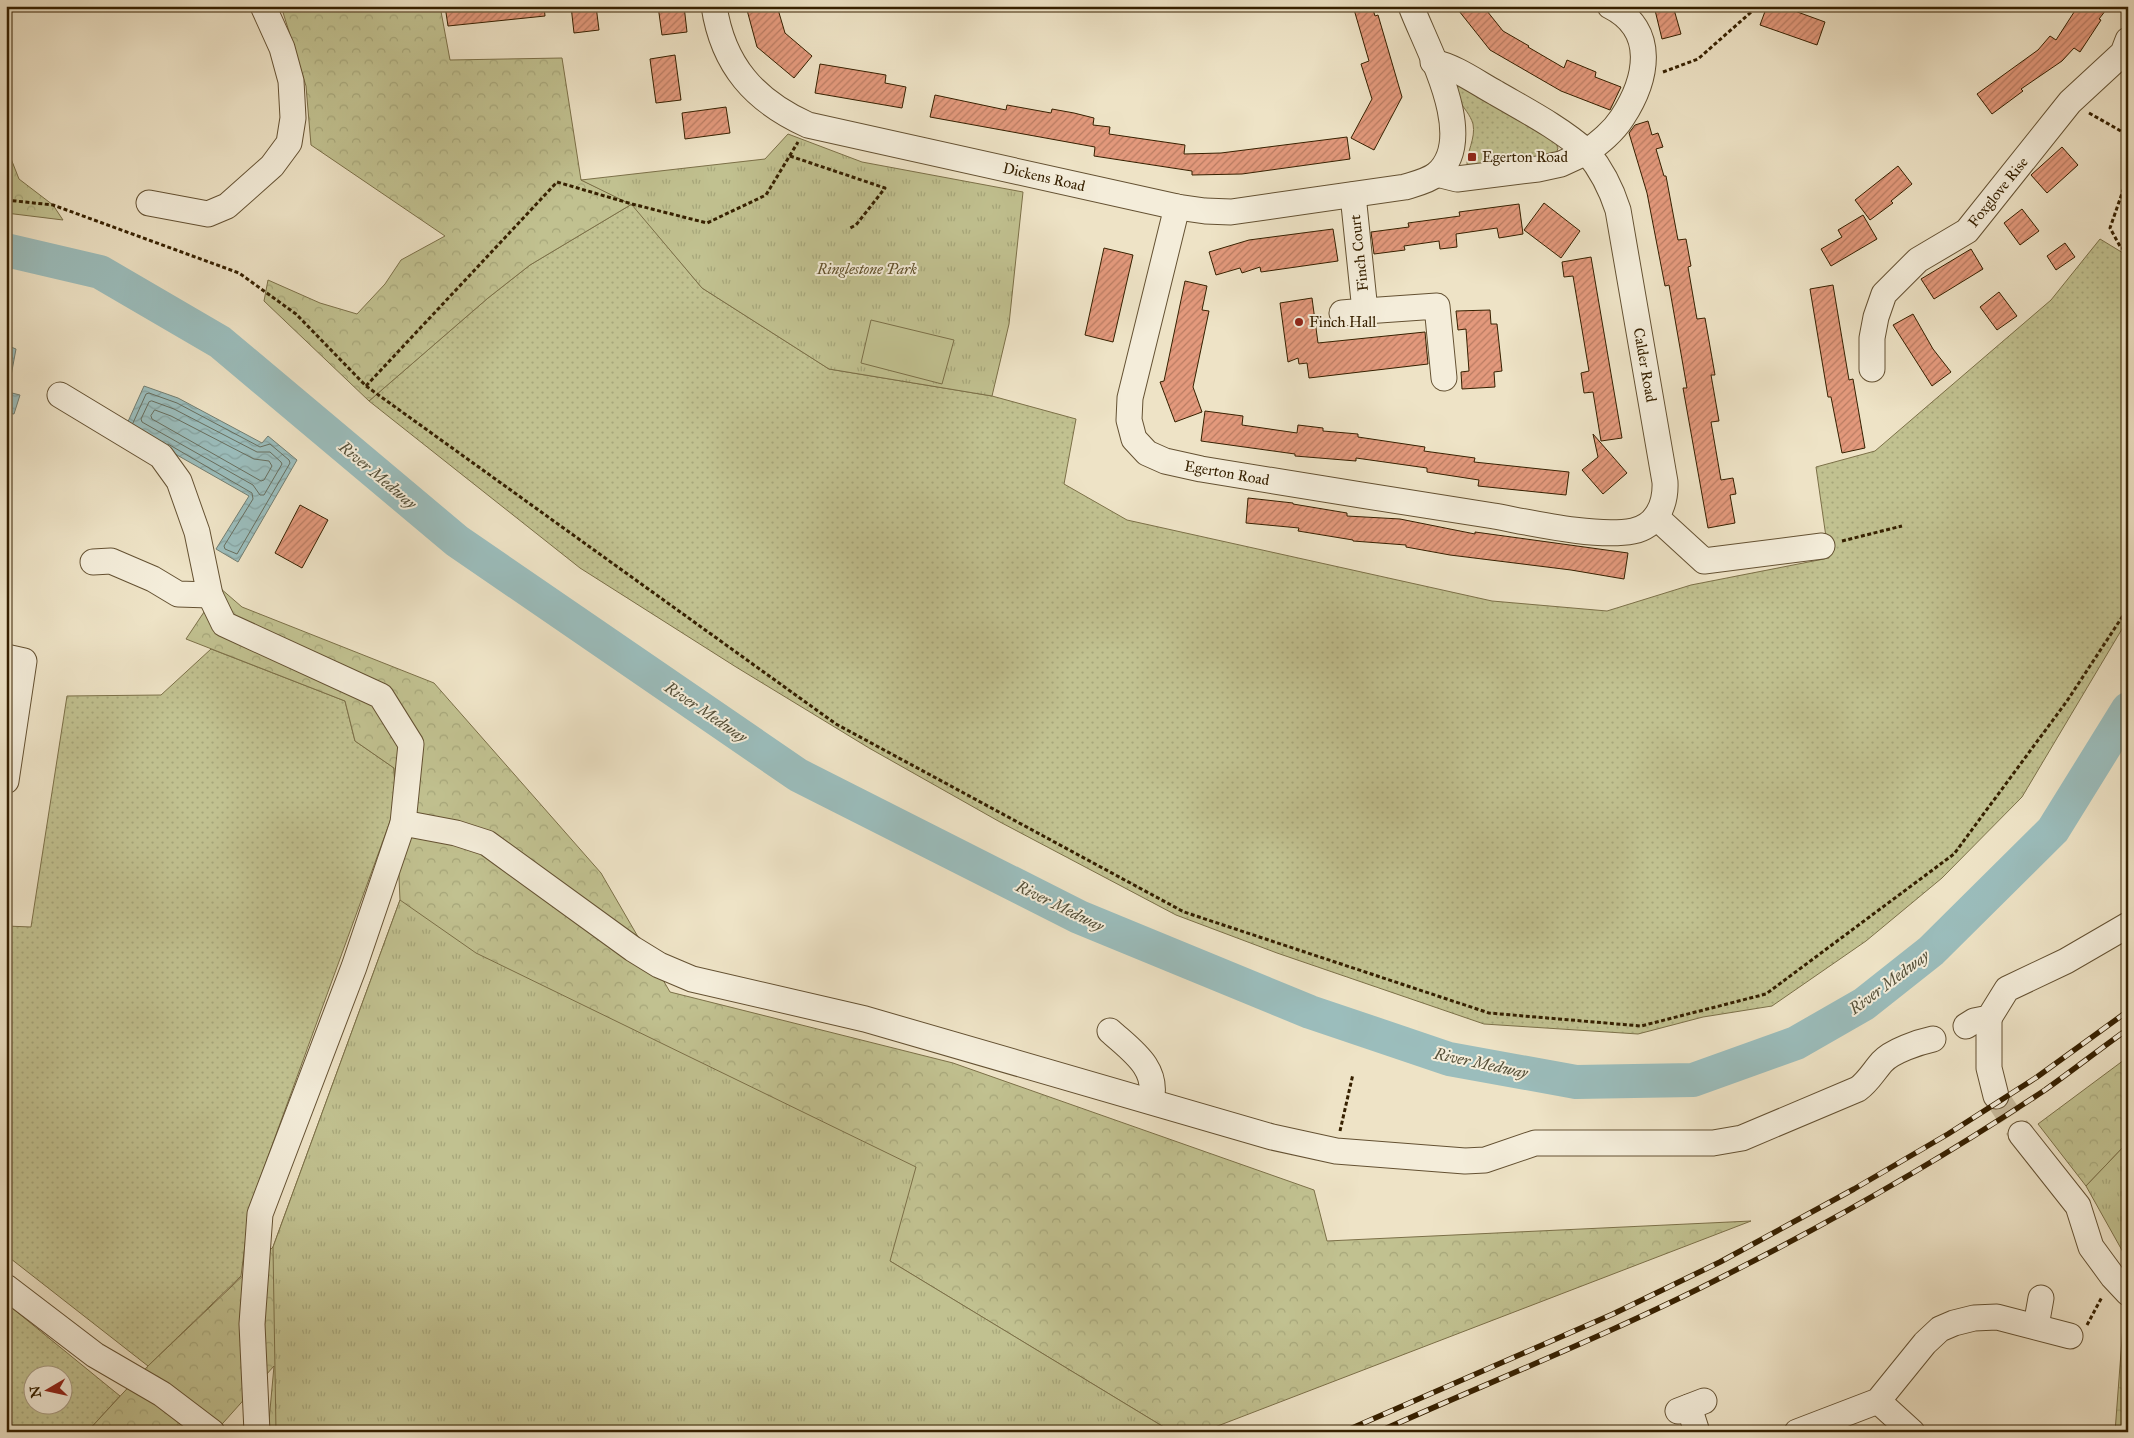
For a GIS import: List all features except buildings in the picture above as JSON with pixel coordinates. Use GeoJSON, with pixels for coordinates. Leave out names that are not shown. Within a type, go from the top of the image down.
{"type":"FeatureCollection","features":[{"type":"Feature","properties":{"kind":"street"},"geometry":{"type":"LineString","coordinates":[[149,203],[208,214],[227,206],[272,166],[289,143],[293,118],[291,81],[282,48],[263,6]]}},
{"type":"Feature","properties":{"kind":"street","name":"Dickens Road"},"geometry":{"type":"LineString","coordinates":[[714,6],[721,36],[739,74],[770,104],[808,125],[1177,207],[1205,211],[1231,212],[1405,188],[1437,174]]}},
{"type":"Feature","properties":{"kind":"street"},"geometry":{"type":"LineString","coordinates":[[1411,6],[1450,105],[1453,133],[1448,158],[1437,174],[1457,179],[1538,169],[1561,164],[1587,152],[1606,137],[1622,118],[1639,81],[1643,49],[1638,31],[1628,18],[1610,6]]}},
{"type":"Feature","properties":{"kind":"street","name":"Foxglove Rise"},"geometry":{"type":"LineString","coordinates":[[1872,369],[1872,338],[1876,317],[1884,294],[1918,260],[1967,231],[2070,102],[2123,52],[2128,40]]}},
{"type":"Feature","properties":{"kind":"street","name":"Calder Road"},"geometry":{"type":"LineString","coordinates":[[1433,62],[1444,64],[1464,74],[1547,122],[1587,152],[1612,190],[1618,210],[1665,482],[1664,498],[1656,517]]}},
{"type":"Feature","properties":{"kind":"street","name":"Finch Court"},"geometry":{"type":"LineString","coordinates":[[1353,195],[1354,312],[1437,306],[1444,378]]}},
{"type":"Feature","properties":{"kind":"street","name":"Egerton Road"},"geometry":{"type":"LineString","coordinates":[[1177,207],[1149,314],[1130,398],[1130,431],[1139,446],[1147,453],[1164,461],[1201,469],[1593,532],[1634,531],[1643,528],[1656,517]]}},
{"type":"Feature","properties":{"kind":"street"},"geometry":{"type":"LineString","coordinates":[[60,395],[161,456],[179,481],[198,532],[210,595],[224,624],[381,696],[411,744],[402,822],[354,967],[260,1214],[252,1324],[257,1432]]}},
{"type":"Feature","properties":{"kind":"street"},"geometry":{"type":"LineString","coordinates":[[1656,517],[1704,561],[1822,546]]}},
{"type":"Feature","properties":{"kind":"street"},"geometry":{"type":"LineString","coordinates":[[93,562],[111,561],[153,580],[178,594],[210,595]]}},
{"type":"Feature","properties":{"kind":"street"},"geometry":{"type":"LineString","coordinates":[[6,657],[24,661],[6,781]]}},
{"type":"Feature","properties":{"kind":"street"},"geometry":{"type":"LineString","coordinates":[[402,822],[456,833],[487,843],[633,949],[659,965],[692,980],[865,1020],[1272,1137],[1336,1151],[1479,1161],[1535,1142],[1713,1143],[1729,1141],[1742,1138],[1858,1089],[1863,1086],[1883,1060],[1920,1042],[1934,1039]]}},
{"type":"Feature","properties":{"kind":"street"},"geometry":{"type":"LineString","coordinates":[[1996,1096],[1989,1068],[1990,1018],[2007,989],[2066,961],[2128,925]]}},
{"type":"Feature","properties":{"kind":"street"},"geometry":{"type":"LineString","coordinates":[[1966,1026],[1974,1021],[1990,1018]]}},
{"type":"Feature","properties":{"kind":"street"},"geometry":{"type":"LineString","coordinates":[[1110,1031],[1140,1058],[1150,1074],[1153,1085],[1151,1101]]}},
{"type":"Feature","properties":{"kind":"street"},"geometry":{"type":"LineString","coordinates":[[2021,1134],[2078,1206],[2091,1247],[2120,1285]]}},
{"type":"Feature","properties":{"kind":"street"},"geometry":{"type":"LineString","coordinates":[[6,1286],[95,1355],[162,1394],[212,1432]]}},
{"type":"Feature","properties":{"kind":"street"},"geometry":{"type":"LineString","coordinates":[[2036,1326],[2042,1298]]}},
{"type":"Feature","properties":{"kind":"street"},"geometry":{"type":"LineString","coordinates":[[1797,1432],[1878,1401],[1925,1342],[1940,1329],[1974,1318],[1997,1317],[2070,1336]]}},
{"type":"Feature","properties":{"kind":"street"},"geometry":{"type":"LineString","coordinates":[[1878,1401],[1912,1432]]}},
{"type":"Feature","properties":{"kind":"street"},"geometry":{"type":"LineString","coordinates":[[1690,1406],[1697,1432]]}},
{"type":"Feature","properties":{"kind":"path"},"geometry":{"type":"LineString","coordinates":[[1639,81],[1698,59],[1758,6]]}},
{"type":"Feature","properties":{"kind":"path"},"geometry":{"type":"LineString","coordinates":[[2070,102],[2128,135]]}},
{"type":"Feature","properties":{"kind":"path"},"geometry":{"type":"LineString","coordinates":[[366,386],[558,182],[632,204],[707,223],[766,195],[808,125]]}},
{"type":"Feature","properties":{"kind":"path"},"geometry":{"type":"LineString","coordinates":[[790,156],[884,188],[856,225],[850,228]]}},
{"type":"Feature","properties":{"kind":"path"},"geometry":{"type":"LineString","coordinates":[[2128,176],[2110,228],[2121,248],[2128,249]]}},
{"type":"Feature","properties":{"kind":"path"},"geometry":{"type":"LineString","coordinates":[[6,200],[53,205],[238,273],[296,314],[366,386],[836,724],[1184,912],[1489,1014],[1641,1026],[1766,994],[1954,854],[2067,701],[2128,608]]}},
{"type":"Feature","properties":{"kind":"path"},"geometry":{"type":"LineString","coordinates":[[1822,546],[1902,526]]}},
{"type":"Feature","properties":{"kind":"path"},"geometry":{"type":"LineString","coordinates":[[1336,1151],[1353,1074]]}},
{"type":"Feature","properties":{"kind":"path"},"geometry":{"type":"LineString","coordinates":[[2070,1336],[2089,1323],[2120,1285]]}},
{"type":"Feature","properties":{"kind":"green space"},"geometry":{"type":"Polygon","coordinates":[[[281,6],[440,6],[450,60],[562,58],[581,180],[632,204],[530,265],[488,298],[369,401],[264,301],[268,280],[320,303],[357,314],[385,284],[401,260],[445,236],[311,145],[306,86],[281,6]]]}},
{"type":"Feature","properties":{"kind":"green space"},"geometry":{"type":"Polygon","coordinates":[[[1457,84],[1555,141],[1558,148],[1556,154],[1467,167],[1474,130],[1470,117],[1457,97],[1455,85],[1457,84]]]}},
{"type":"Feature","properties":{"kind":"green space","name":"Ringlestone Park"},"geometry":{"type":"Polygon","coordinates":[[[788,134],[862,162],[1023,192],[1009,324],[992,396],[829,369],[702,288],[632,205],[581,180],[765,159],[788,134]]]}},
{"type":"Feature","properties":{"kind":"green space"},"geometry":{"type":"Polygon","coordinates":[[[6,146],[19,179],[53,205],[63,220],[6,213],[6,146]]]}},
{"type":"Feature","properties":{"kind":"green space"},"geometry":{"type":"Polygon","coordinates":[[[632,204],[702,288],[829,369],[992,396],[1076,419],[1064,484],[1127,520],[1492,601],[1607,611],[1691,585],[1829,558],[1816,467],[1875,451],[2051,300],[2100,239],[2128,256],[2128,619],[2022,797],[1942,878],[1866,941],[1772,1006],[1703,1017],[1638,1034],[1484,1024],[1277,953],[1176,915],[1000,822],[869,748],[736,667],[580,568],[369,401],[488,298],[530,265],[632,204]]]}},
{"type":"Feature","properties":{"kind":"green space"},"geometry":{"type":"Polygon","coordinates":[[[871,320],[954,340],[942,384],[861,363],[871,320]]]}},
{"type":"Feature","properties":{"kind":"green space"},"geometry":{"type":"Polygon","coordinates":[[[220,588],[242,607],[434,683],[601,873],[670,992],[953,1063],[1314,1190],[1327,1241],[1751,1221],[1202,1432],[1172,1432],[890,1261],[325,1432],[268,1432],[274,1366],[215,1432],[87,1432],[148,1366],[273,1247],[400,900],[394,768],[355,741],[345,701],[186,639],[220,588]]]}},
{"type":"Feature","properties":{"kind":"green space"},"geometry":{"type":"Polygon","coordinates":[[[211,649],[345,701],[355,741],[394,768],[396,805],[250,1206],[241,1276],[148,1366],[6,1255],[6,926],[31,927],[67,696],[161,695],[211,649]]]}},
{"type":"Feature","properties":{"kind":"green space"},"geometry":{"type":"Polygon","coordinates":[[[400,900],[476,953],[916,1167],[890,1261],[1172,1432],[276,1432],[273,1247],[400,900]]]}},
{"type":"Feature","properties":{"kind":"green space"},"geometry":{"type":"Polygon","coordinates":[[[2128,1057],[2128,1142],[2086,1186],[2038,1124],[2128,1057]]]}},
{"type":"Feature","properties":{"kind":"green space"},"geometry":{"type":"Polygon","coordinates":[[[2128,1142],[2128,1261],[2086,1186],[2128,1142]]]}},
{"type":"Feature","properties":{"kind":"green space"},"geometry":{"type":"Polygon","coordinates":[[[2125,1299],[2128,1302],[2128,1432],[2115,1432],[2125,1299]]]}},
{"type":"Feature","properties":{"kind":"green space"},"geometry":{"type":"Polygon","coordinates":[[[6,1303],[120,1396],[87,1432],[6,1432],[6,1303]]]}},
{"type":"Feature","properties":{"kind":"water"},"geometry":{"type":"Polygon","coordinates":[[[6,345],[16,349],[8,392],[20,395],[14,414],[6,413],[6,345]]]}},
{"type":"Feature","properties":{"kind":"water"},"geometry":{"type":"Polygon","coordinates":[[[144,386],[178,398],[262,443],[268,436],[297,460],[238,562],[216,549],[249,496],[126,426],[144,386]]]}},
{"type":"Feature","properties":{"kind":"waterway","name":"River Medway"},"geometry":{"type":"LineString","coordinates":[[6,250],[100,272],[220,342],[457,541],[798,775],[1079,917],[1310,1012],[1449,1059],[1576,1082],[1693,1080],[1796,1043],[1864,1004],[1931,951],[2053,830],[2128,709]]}},
{"type":"Feature","properties":{"kind":"tunnel"},"geometry":{"type":"LineString","coordinates":[[1996,1096],[2021,1134]]}},
{"type":"Feature","properties":{"kind":"railway"},"geometry":{"type":"LineString","coordinates":[[1343,1432],[1613,1314],[1720,1262],[1854,1189],[1948,1134],[2037,1077],[2128,1011]]}},
{"type":"Feature","properties":{"kind":"railway"},"geometry":{"type":"LineString","coordinates":[[1378,1432],[1640,1317],[1726,1275],[1807,1232],[1928,1164],[2006,1115],[2045,1090],[2128,1029]]}},
{"type":"Feature","properties":{"kind":"place","name":"Egerton Road"},"geometry":{"type":"Point","coordinates":[1472,157]}},
{"type":"Feature","properties":{"kind":"place","name":"Finch Hall"},"geometry":{"type":"Point","coordinates":[1299,322]}}]}
